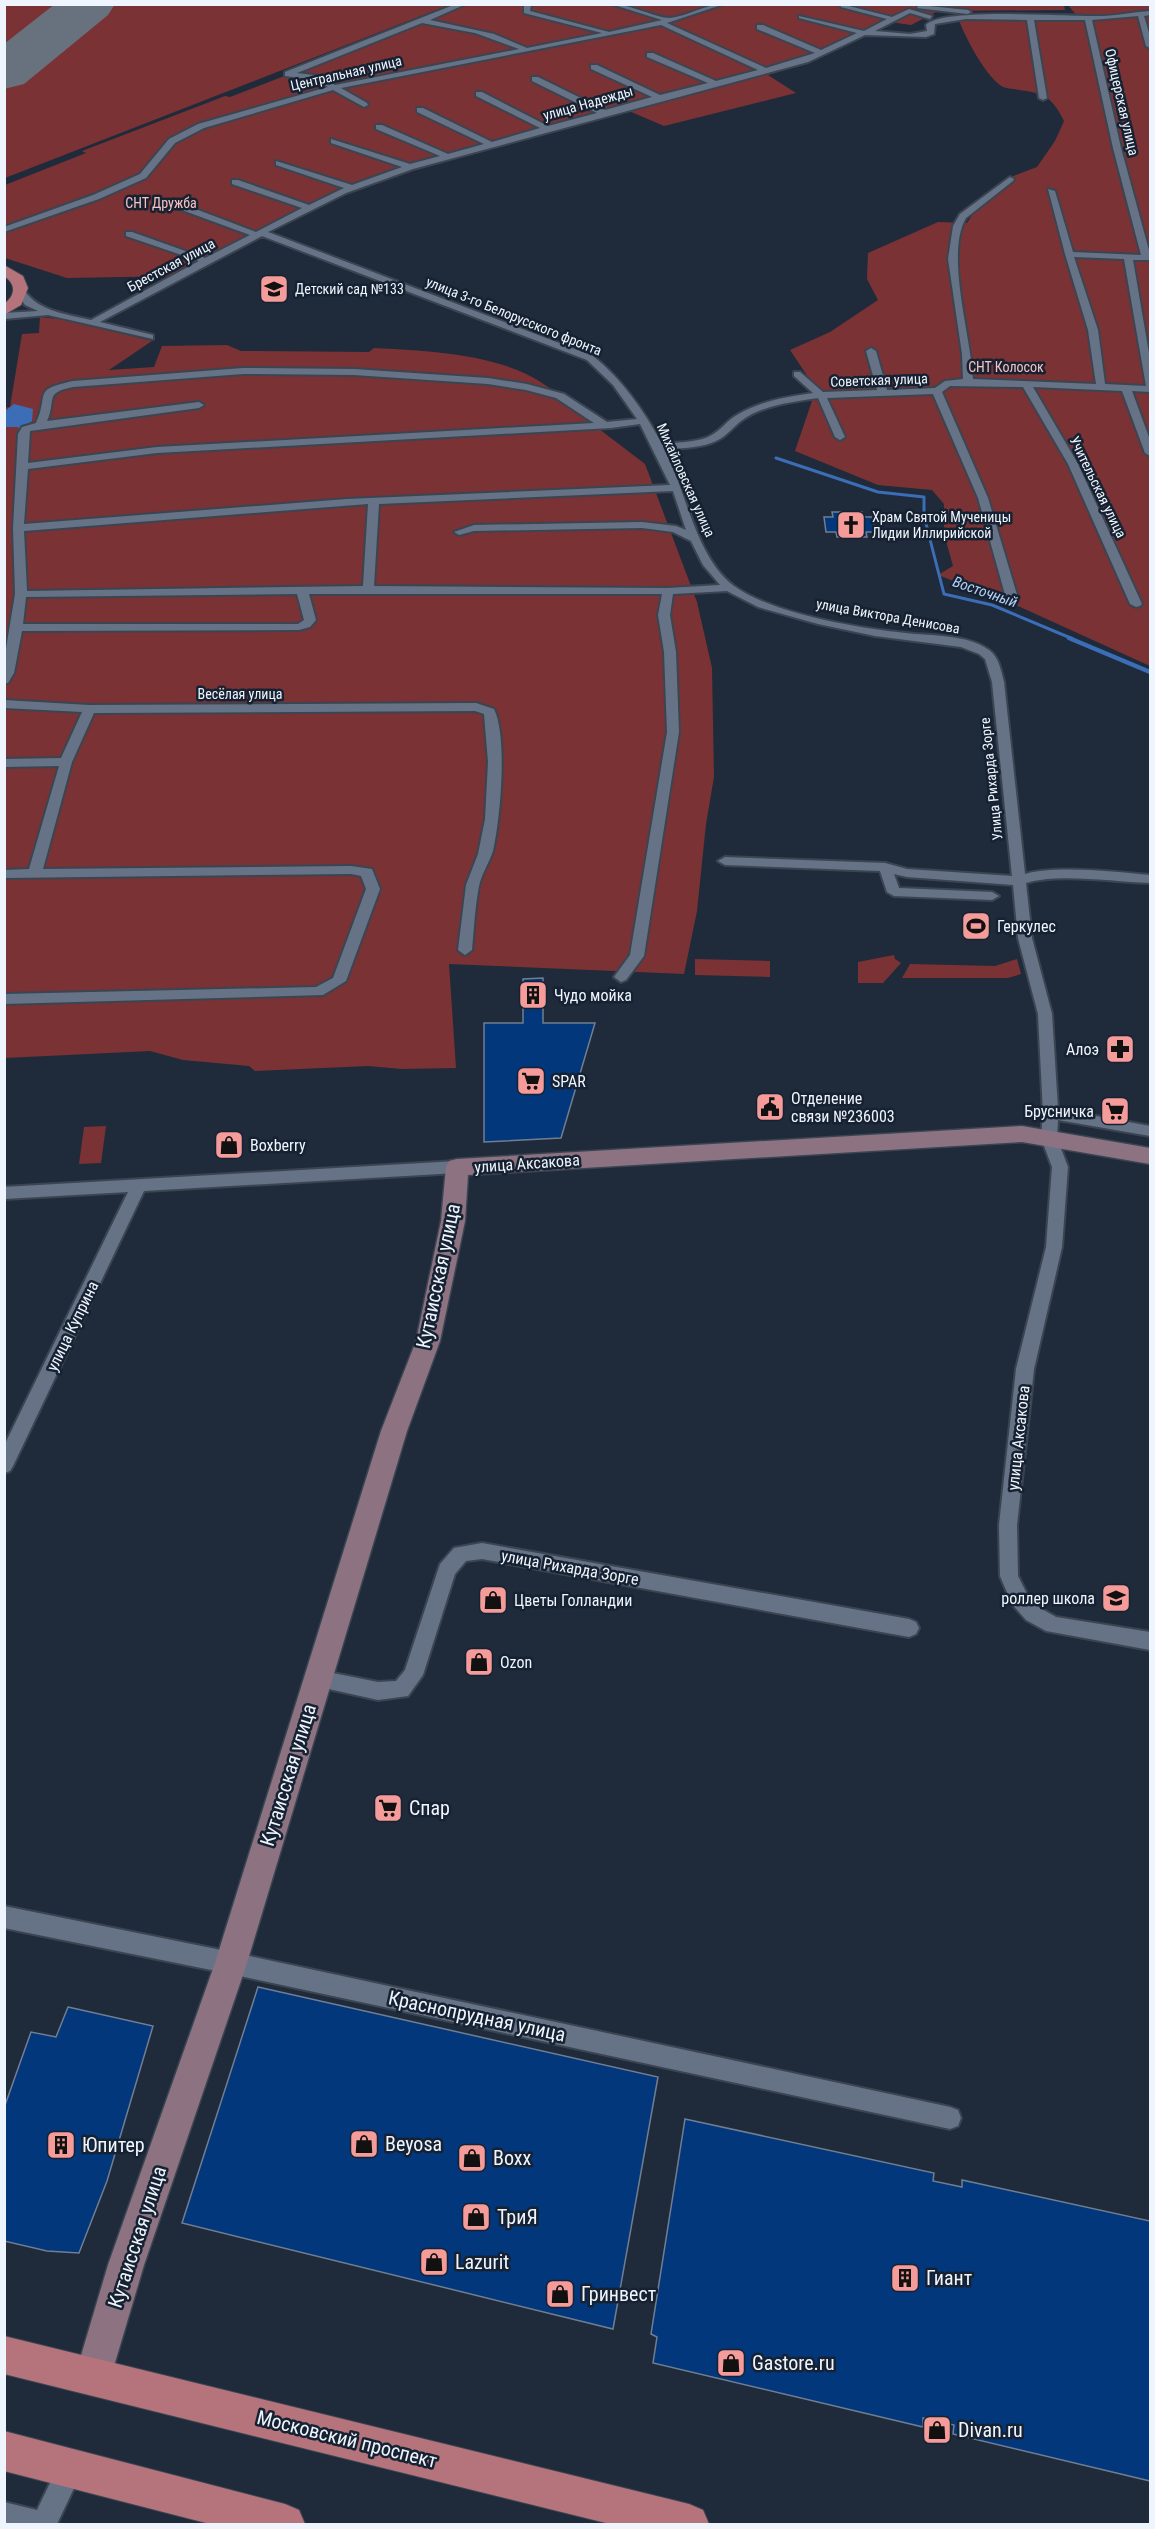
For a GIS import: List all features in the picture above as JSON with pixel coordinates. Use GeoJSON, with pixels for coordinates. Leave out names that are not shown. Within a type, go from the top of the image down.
{"type":"FeatureCollection","features":[{"type":"Feature","properties":{"kind":"main road"},"geometry":{"type":"LineString","coordinates":[[4,269],[18,279],[21,292],[16,302],[4,314]]}},
{"type":"Feature","properties":{"kind":"main road","name":"Московский проспект"},"geometry":{"type":"LineString","coordinates":[[4,2355],[689,2524]]}},
{"type":"Feature","properties":{"kind":"main road"},"geometry":{"type":"LineString","coordinates":[[4,2451],[285,2524]]}},
{"type":"Feature","properties":{"kind":"street"},"geometry":{"type":"LineString","coordinates":[[364,105],[318,78],[288,74],[463,4]]}},
{"type":"Feature","properties":{"kind":"street"},"geometry":{"type":"LineString","coordinates":[[528,4],[526,12],[612,33]]}},
{"type":"Feature","properties":{"kind":"street"},"geometry":{"type":"LineString","coordinates":[[614,4],[666,22],[764,70]]}},
{"type":"Feature","properties":{"kind":"street","name":"Центральная улица"},"geometry":{"type":"LineString","coordinates":[[4,230],[96,197],[143,176],[172,141],[201,126],[332,88],[666,22],[717,5]]}},
{"type":"Feature","properties":{"kind":"street"},"geometry":{"type":"LineString","coordinates":[[843,6],[893,19]]}},
{"type":"Feature","properties":{"kind":"street"},"geometry":{"type":"LineString","coordinates":[[920,6],[942,6],[959,11],[1066,10]]}},
{"type":"Feature","properties":{"kind":"street","name":"улица Надежды"},"geometry":{"type":"LineString","coordinates":[[259,234],[353,188],[411,167],[805,60],[920,6]]}},
{"type":"Feature","properties":{"kind":"street"},"geometry":{"type":"LineString","coordinates":[[909,11],[943,20]]}},
{"type":"Feature","properties":{"kind":"street"},"geometry":{"type":"LineString","coordinates":[[801,17],[864,33],[921,36],[931,32],[930,25],[943,20],[966,17],[1088,18],[1141,16],[1150,13]]}},
{"type":"Feature","properties":{"kind":"street"},"geometry":{"type":"LineString","coordinates":[[1030,16],[1043,98]]}},
{"type":"Feature","properties":{"kind":"street"},"geometry":{"type":"LineString","coordinates":[[1141,16],[1150,46]]}},
{"type":"Feature","properties":{"kind":"street","name":"Офицерская улица"},"geometry":{"type":"LineString","coordinates":[[1088,18],[1118,148],[1148,257]]}},
{"type":"Feature","properties":{"kind":"street"},"geometry":{"type":"LineString","coordinates":[[422,21],[479,33],[519,45],[526,50]]}},
{"type":"Feature","properties":{"kind":"street"},"geometry":{"type":"LineString","coordinates":[[760,27],[822,53]]}},
{"type":"Feature","properties":{"kind":"street"},"geometry":{"type":"LineString","coordinates":[[650,55],[715,83]]}},
{"type":"Feature","properties":{"kind":"street"},"geometry":{"type":"LineString","coordinates":[[594,67],[659,98]]}},
{"type":"Feature","properties":{"kind":"street"},"geometry":{"type":"LineString","coordinates":[[535,79],[604,113]]}},
{"type":"Feature","properties":{"kind":"street"},"geometry":{"type":"LineString","coordinates":[[478,94],[547,129]]}},
{"type":"Feature","properties":{"kind":"street"},"geometry":{"type":"LineString","coordinates":[[420,110],[491,144]]}},
{"type":"Feature","properties":{"kind":"street"},"geometry":{"type":"LineString","coordinates":[[379,126],[448,157]]}},
{"type":"Feature","properties":{"kind":"street"},"geometry":{"type":"LineString","coordinates":[[334,141],[411,167]]}},
{"type":"Feature","properties":{"kind":"street"},"geometry":{"type":"LineString","coordinates":[[279,163],[353,188]]}},
{"type":"Feature","properties":{"kind":"street"},"geometry":{"type":"LineString","coordinates":[[968,382],[967,354],[952,259],[957,226],[963,216],[1010,179]]}},
{"type":"Feature","properties":{"kind":"street"},"geometry":{"type":"LineString","coordinates":[[235,182],[309,208]]}},
{"type":"Feature","properties":{"kind":"street"},"geometry":{"type":"LineString","coordinates":[[1051,191],[1093,330],[1101,388]]}},
{"type":"Feature","properties":{"kind":"street","name":"улица 3-го Белорусского фронта"},"geometry":{"type":"LineString","coordinates":[[182,207],[590,358],[603,367],[615,383]]}},
{"type":"Feature","properties":{"kind":"street"},"geometry":{"type":"LineString","coordinates":[[129,234],[206,261]]}},
{"type":"Feature","properties":{"kind":"street","name":"Брестская улица"},"geometry":{"type":"LineString","coordinates":[[94,322],[259,234]]}},
{"type":"Feature","properties":{"kind":"street"},"geometry":{"type":"LineString","coordinates":[[1069,254],[1148,257]]}},
{"type":"Feature","properties":{"kind":"street"},"geometry":{"type":"LineString","coordinates":[[1128,257],[1150,387]]}},
{"type":"Feature","properties":{"kind":"street"},"geometry":{"type":"LineString","coordinates":[[21,292],[28,303],[50,313]]}},
{"type":"Feature","properties":{"kind":"street"},"geometry":{"type":"LineString","coordinates":[[4,314],[50,313],[150,337]]}},
{"type":"Feature","properties":{"kind":"street"},"geometry":{"type":"LineString","coordinates":[[871,351],[883,393]]}},
{"type":"Feature","properties":{"kind":"street"},"geometry":{"type":"LineString","coordinates":[[40,425],[44,419],[45,395],[60,386],[243,371],[354,372],[488,381],[527,387],[560,396],[604,425]]}},
{"type":"Feature","properties":{"kind":"street"},"geometry":{"type":"LineString","coordinates":[[797,374],[821,395],[840,437]]}},
{"type":"Feature","properties":{"kind":"street","name":"Советская улица"},"geometry":{"type":"LineString","coordinates":[[657,448],[708,441],[725,432],[739,418],[763,407],[786,400],[821,395],[937,392],[948,383],[968,382],[1101,388],[1150,387]]}},
{"type":"Feature","properties":{"kind":"street","name":"Михайловская улица"},"geometry":{"type":"LineString","coordinates":[[615,383],[643,421],[657,448],[676,488],[695,539],[711,569],[729,588]]}},
{"type":"Feature","properties":{"kind":"street","name":"Учительская улица"},"geometry":{"type":"LineString","coordinates":[[1027,385],[1073,464],[1136,604]]}},
{"type":"Feature","properties":{"kind":"street"},"geometry":{"type":"LineString","coordinates":[[1126,388],[1150,453]]}},
{"type":"Feature","properties":{"kind":"street"},"geometry":{"type":"LineString","coordinates":[[937,392],[983,498],[1012,598]]}},
{"type":"Feature","properties":{"kind":"street"},"geometry":{"type":"LineString","coordinates":[[4,680],[8,674],[21,594],[18,528],[23,434],[26,429],[40,425],[199,405]]}},
{"type":"Feature","properties":{"kind":"street"},"geometry":{"type":"LineString","coordinates":[[23,467],[157,450],[643,421]]}},
{"type":"Feature","properties":{"kind":"street"},"geometry":{"type":"LineString","coordinates":[[18,528],[115,519],[374,502],[676,488]]}},
{"type":"Feature","properties":{"kind":"street"},"geometry":{"type":"LineString","coordinates":[[368,590],[374,502]]}},
{"type":"Feature","properties":{"kind":"street"},"geometry":{"type":"LineString","coordinates":[[459,532],[474,528],[642,525],[676,529],[695,539]]}},
{"type":"Feature","properties":{"kind":"street"},"geometry":{"type":"LineString","coordinates":[[21,594],[302,590],[668,591],[729,588]]}},
{"type":"Feature","properties":{"kind":"street","name":"улица Виктора Денисова"},"geometry":{"type":"LineString","coordinates":[[729,588],[744,597],[812,619],[891,635],[968,645],[984,652],[992,659],[996,674]]}},
{"type":"Feature","properties":{"kind":"street"},"geometry":{"type":"LineString","coordinates":[[17,628],[299,627],[306,625],[310,620],[302,590]]}},
{"type":"Feature","properties":{"kind":"street"},"geometry":{"type":"LineString","coordinates":[[621,977],[637,956],[673,732],[670,652],[664,615],[668,591]]}},
{"type":"Feature","properties":{"kind":"street","name":"Улица Рихарда Зорге"},"geometry":{"type":"LineString","coordinates":[[996,674],[1017,880]]}},
{"type":"Feature","properties":{"kind":"street","name":"Весёлая улица"},"geometry":{"type":"LineString","coordinates":[[4,704],[33,708],[64,705],[89,710],[476,707],[490,712],[494,729],[492,801],[486,851],[476,875],[467,909],[465,950]]}},
{"type":"Feature","properties":{"kind":"street"},"geometry":{"type":"LineString","coordinates":[[35,873],[66,762],[89,710]]}},
{"type":"Feature","properties":{"kind":"street"},"geometry":{"type":"LineString","coordinates":[[4,763],[66,762]]}},
{"type":"Feature","properties":{"kind":"street"},"geometry":{"type":"LineString","coordinates":[[724,861],[885,867],[907,873],[1017,880],[1038,875],[1150,879]]}},
{"type":"Feature","properties":{"kind":"street"},"geometry":{"type":"LineString","coordinates":[[885,867],[894,892],[992,896]]}},
{"type":"Feature","properties":{"kind":"street"},"geometry":{"type":"LineString","coordinates":[[4,874],[351,870],[367,872],[373,889],[339,981],[318,992],[4,999]]}},
{"type":"Feature","properties":{"kind":"street"},"geometry":{"type":"LineString","coordinates":[[1017,880],[1025,938],[1045,1014],[1051,1113],[1049,1138]]}},
{"type":"Feature","properties":{"kind":"street"},"geometry":{"type":"LineString","coordinates":[[1051,1113],[1150,1131]]}},
{"type":"Feature","properties":{"kind":"street","name":"улица Аксакова"},"geometry":{"type":"LineString","coordinates":[[4,1193],[1022,1134],[1150,1156]]}},
{"type":"Feature","properties":{"kind":"street","name":"улица Аксакова"},"geometry":{"type":"LineString","coordinates":[[1049,1138],[1060,1167],[1054,1247],[1025,1369],[1008,1526],[1009,1576],[1019,1598],[1026,1606],[1034,1614],[1053,1625],[1150,1641]]}},
{"type":"Feature","properties":{"kind":"street","name":"Кутаисская улица"},"geometry":{"type":"LineString","coordinates":[[93,2376],[126,2265],[231,1963],[394,1431],[428,1341],[453,1221],[457,1167]]}},
{"type":"Feature","properties":{"kind":"street","name":"улица Куприна"},"geometry":{"type":"LineString","coordinates":[[4,1466],[139,1185]]}},
{"type":"Feature","properties":{"kind":"street","name":"улица Рихарда Зорге"},"geometry":{"type":"LineString","coordinates":[[318,1679],[378,1691],[400,1690],[413,1675],[447,1570],[461,1554],[482,1551],[909,1628]]}},
{"type":"Feature","properties":{"kind":"street","name":"Краснопрудная улица"},"geometry":{"type":"LineString","coordinates":[[4,1917],[231,1963],[950,2118]]}},
{"type":"Feature","properties":{"kind":"street"},"geometry":{"type":"LineString","coordinates":[[44,2524],[71,2467]]}},
{"type":"Feature","properties":{"kind":"street"},"geometry":{"type":"LineString","coordinates":[[4,2515],[39,2524]]}},
{"type":"Feature","properties":{"kind":"green space"},"geometry":{"type":"Polygon","coordinates":[[[5,4],[80,4],[80,5],[5,65],[5,4]]]}},
{"type":"Feature","properties":{"kind":"green space"},"geometry":{"type":"Polygon","coordinates":[[[92,4],[449,5],[5,178],[5,73],[92,4]]]}},
{"type":"Feature","properties":{"kind":"green space","name":"СНТ Дружба"},"geometry":{"type":"Polygon","coordinates":[[[468,5],[1064,5],[1065,10],[938,11],[911,25],[890,22],[808,63],[768,75],[796,93],[664,126],[629,111],[445,157],[351,192],[179,276],[67,278],[5,258],[5,185],[86,153],[82,151],[225,96],[230,97],[468,5]]]}},
{"type":"Feature","properties":{"kind":"green space","name":"СНТ Колосок"},"geometry":{"type":"Polygon","coordinates":[[[1068,5],[1150,5],[1150,666],[1018,606],[938,575],[953,566],[944,534],[944,504],[932,490],[878,485],[795,451],[816,389],[790,350],[830,332],[878,300],[867,279],[868,253],[938,222],[967,223],[984,197],[1008,178],[1037,167],[1055,141],[1064,121],[1055,105],[1044,96],[1001,86],[976,54],[958,18],[1081,21],[1068,5]]]}},
{"type":"Feature","properties":{"kind":"green space"},"geometry":{"type":"Polygon","coordinates":[[[40,317],[67,320],[152,341],[109,370],[154,367],[162,346],[227,345],[241,351],[369,352],[374,348],[477,358],[527,374],[548,387],[565,403],[645,464],[697,602],[712,668],[714,777],[706,824],[697,911],[684,974],[449,964],[456,1068],[402,1069],[368,1066],[255,1071],[249,1066],[183,1060],[150,1051],[5,1058],[4,408],[10,407],[22,334],[39,333],[40,317]]]}},
{"type":"Feature","properties":{"kind":"green space"},"geometry":{"type":"Polygon","coordinates":[[[894,955],[895,959],[901,963],[883,983],[858,983],[858,962],[894,955]]]}},
{"type":"Feature","properties":{"kind":"green space"},"geometry":{"type":"Polygon","coordinates":[[[695,959],[770,961],[770,977],[695,975],[695,959]]]}},
{"type":"Feature","properties":{"kind":"green space"},"geometry":{"type":"Polygon","coordinates":[[[1017,959],[1021,974],[1008,978],[902,978],[910,964],[995,966],[1017,959]]]}},
{"type":"Feature","properties":{"kind":"green space"},"geometry":{"type":"Polygon","coordinates":[[[106,1126],[101,1163],[79,1164],[84,1127],[106,1126]]]}},
{"type":"Feature","properties":{"kind":"water"},"geometry":{"type":"Polygon","coordinates":[[[14,404],[33,409],[32,421],[19,430],[18,427],[5,427],[5,411],[14,404]]]}},
{"type":"Feature","properties":{"kind":"building","name":"Храм Святой Мученицы Лидии Иллирийской"},"geometry":{"type":"Polygon","coordinates":[[[832,512],[862,512],[863,517],[872,517],[876,532],[866,532],[867,537],[837,537],[836,532],[826,532],[824,517],[833,517],[832,512]]]}},
{"type":"Feature","properties":{"kind":"building","name":"SPAR"},"geometry":{"type":"Polygon","coordinates":[[[543,978],[543,1023],[595,1023],[561,1138],[484,1142],[484,1023],[523,1023],[523,979],[543,978]]]}},
{"type":"Feature","properties":{"kind":"building"},"geometry":{"type":"Polygon","coordinates":[[[258,1987],[658,2077],[613,2329],[182,2223],[258,1987]]]}},
{"type":"Feature","properties":{"kind":"building","name":"Юпитер"},"geometry":{"type":"Polygon","coordinates":[[[68,2007],[153,2026],[107,2181],[79,2253],[47,2251],[4,2241],[4,2108],[31,2032],[56,2037],[68,2007]]]}},
{"type":"Feature","properties":{"kind":"building","name":"Гиант"},"geometry":{"type":"Polygon","coordinates":[[[685,2119],[934,2173],[933,2181],[962,2187],[962,2180],[1150,2221],[1150,2481],[953,2434],[954,2425],[923,2418],[923,2427],[653,2363],[657,2337],[651,2334],[685,2119]]]}},
{"type":"Feature","properties":{"kind":"waterway","name":"Восточный"},"geometry":{"type":"LineString","coordinates":[[776,458],[878,492],[924,497],[924,516],[944,594],[992,605],[1073,639]]}},
{"type":"Feature","properties":{"kind":"waterway","name":"Восточный"},"geometry":{"type":"LineString","coordinates":[[1069,638],[1150,672]]}},
{"type":"Feature","properties":{"kind":"runway"},"geometry":{"type":"LineString","coordinates":[[4,72],[89,4]]}},
{"type":"Feature","properties":{"kind":"place","name":"Детский сад №133"},"geometry":{"type":"Point","coordinates":[274,289]}},
{"type":"Feature","properties":{"kind":"place","name":"Храм Святой Мученицы Лидии Иллирийской"},"geometry":{"type":"Point","coordinates":[851,525]}},
{"type":"Feature","properties":{"kind":"place","name":"Геркулес"},"geometry":{"type":"Point","coordinates":[976,926]}},
{"type":"Feature","properties":{"kind":"place","name":"Чудо мойка"},"geometry":{"type":"Point","coordinates":[533,995]}},
{"type":"Feature","properties":{"kind":"place","name":"Алоэ"},"geometry":{"type":"Point","coordinates":[1120,1049]}},
{"type":"Feature","properties":{"kind":"place","name":"SPAR"},"geometry":{"type":"Point","coordinates":[531,1081]}},
{"type":"Feature","properties":{"kind":"place","name":"Отделение связи №236003"},"geometry":{"type":"Point","coordinates":[770,1107]}},
{"type":"Feature","properties":{"kind":"place","name":"Брусничка"},"geometry":{"type":"Point","coordinates":[1115,1111]}},
{"type":"Feature","properties":{"kind":"place","name":"Boxberry"},"geometry":{"type":"Point","coordinates":[229,1145]}},
{"type":"Feature","properties":{"kind":"place","name":"роллер школа"},"geometry":{"type":"Point","coordinates":[1116,1598]}},
{"type":"Feature","properties":{"kind":"place","name":"Цветы Голландии"},"geometry":{"type":"Point","coordinates":[493,1600]}},
{"type":"Feature","properties":{"kind":"place","name":"Ozon"},"geometry":{"type":"Point","coordinates":[479,1662]}},
{"type":"Feature","properties":{"kind":"place","name":"Спар"},"geometry":{"type":"Point","coordinates":[388,1808]}},
{"type":"Feature","properties":{"kind":"place","name":"Beyosa"},"geometry":{"type":"Point","coordinates":[364,2144]}},
{"type":"Feature","properties":{"kind":"place","name":"Юпитер"},"geometry":{"type":"Point","coordinates":[61,2145]}},
{"type":"Feature","properties":{"kind":"place","name":"Boxx"},"geometry":{"type":"Point","coordinates":[472,2158]}},
{"type":"Feature","properties":{"kind":"place","name":"ТриЯ"},"geometry":{"type":"Point","coordinates":[476,2217]}},
{"type":"Feature","properties":{"kind":"place","name":"Lazurit"},"geometry":{"type":"Point","coordinates":[434,2262]}},
{"type":"Feature","properties":{"kind":"place","name":"Гиант"},"geometry":{"type":"Point","coordinates":[905,2278]}},
{"type":"Feature","properties":{"kind":"place","name":"Гринвест"},"geometry":{"type":"Point","coordinates":[560,2294]}},
{"type":"Feature","properties":{"kind":"place","name":"Gastore.ru"},"geometry":{"type":"Point","coordinates":[731,2363]}},
{"type":"Feature","properties":{"kind":"place","name":"Divan.ru"},"geometry":{"type":"Point","coordinates":[937,2430]}}]}
